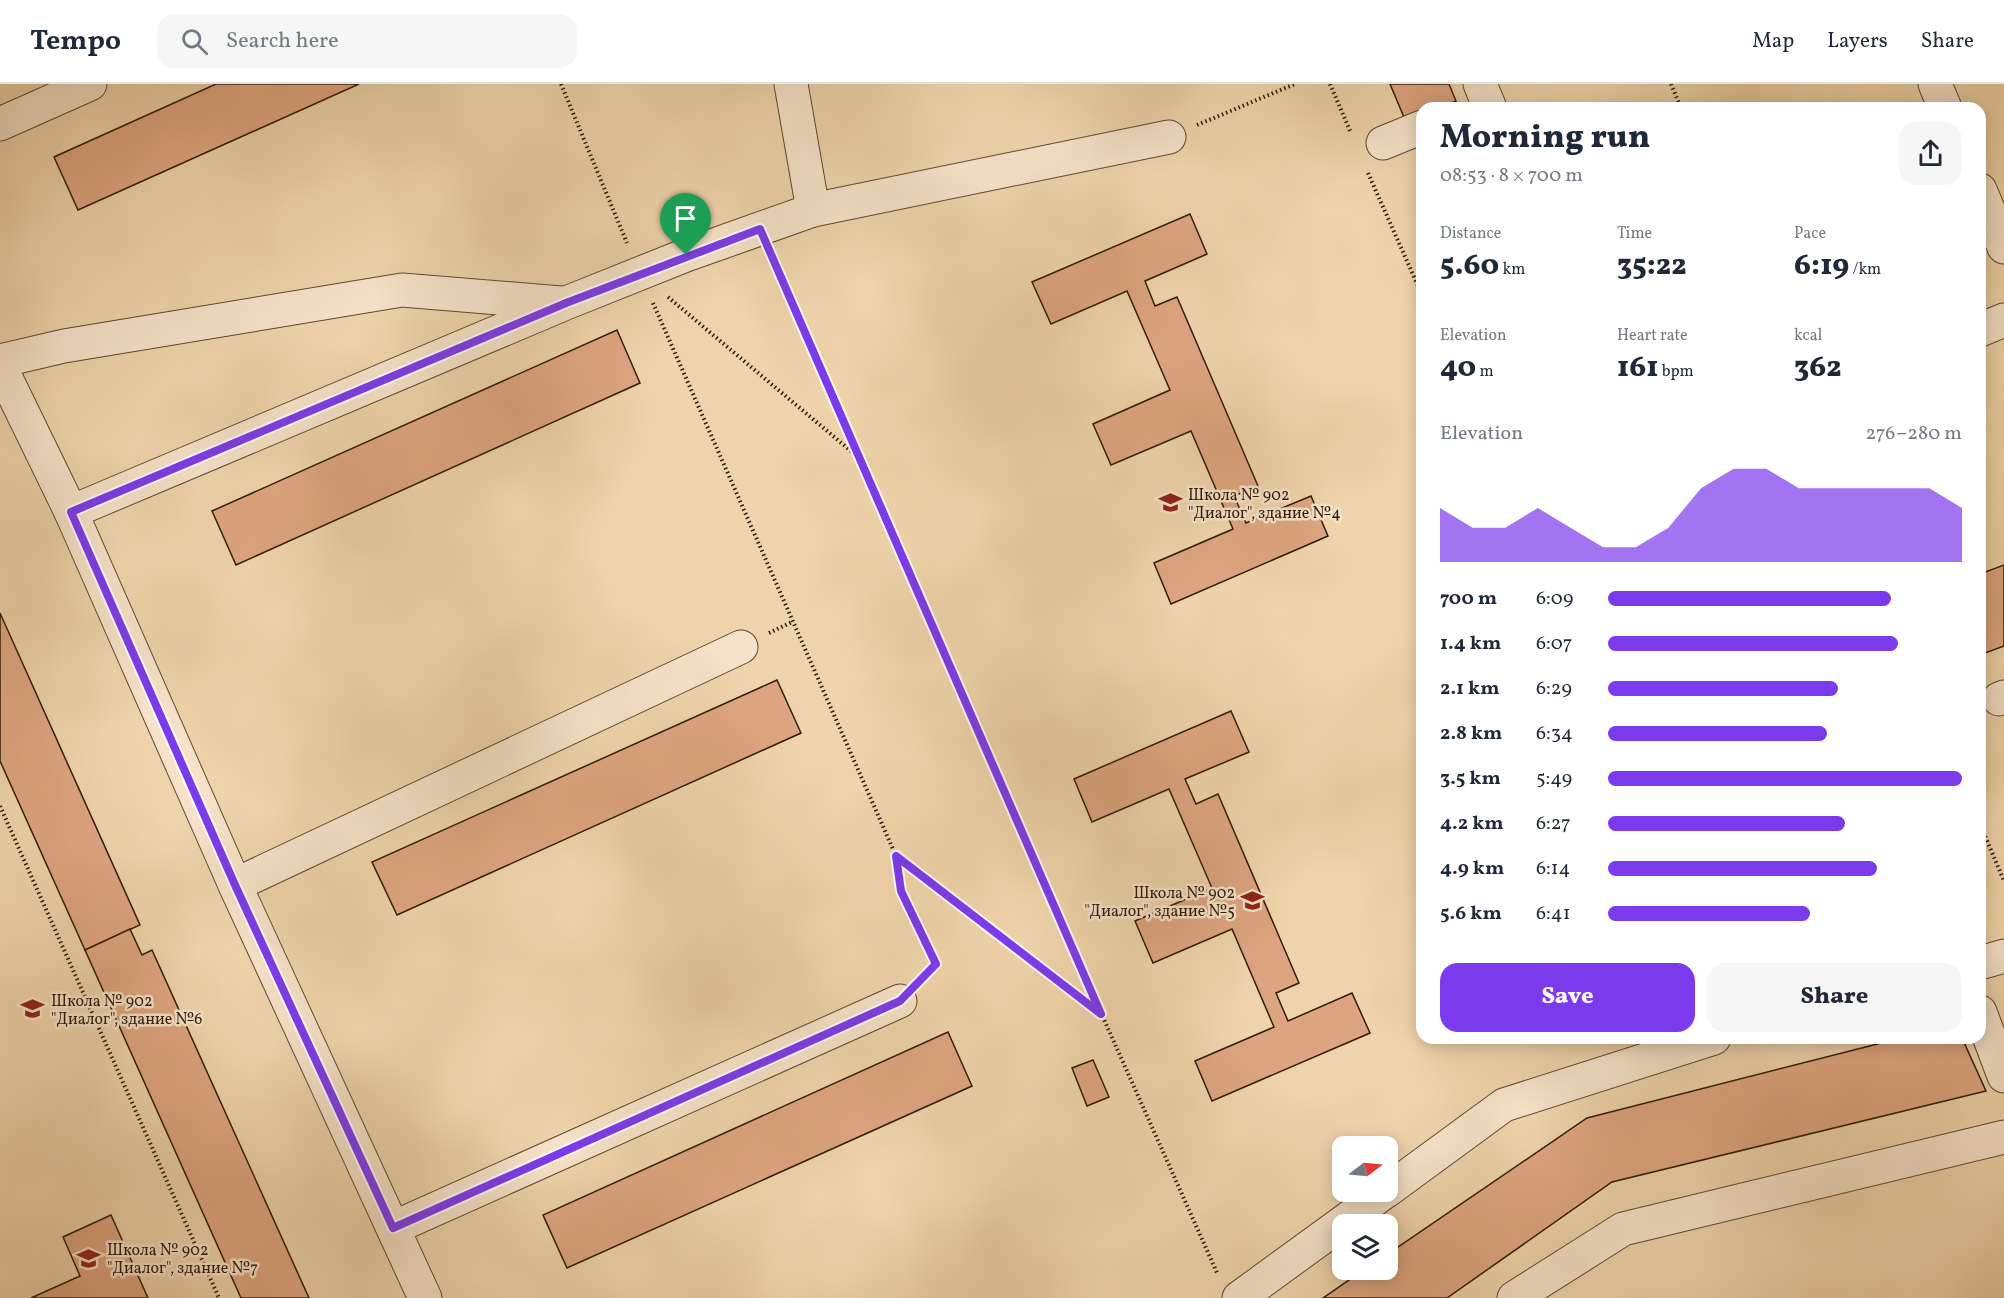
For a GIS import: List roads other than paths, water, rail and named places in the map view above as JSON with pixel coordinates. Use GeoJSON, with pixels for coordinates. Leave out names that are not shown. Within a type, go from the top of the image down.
{"type":"FeatureCollection","features":[{"type":"Feature","properties":{"kind":"lane"},"geometry":{"type":"LineString","coordinates":[[0,124],[90,84]]}},
{"type":"Feature","properties":{"kind":"lane"},"geometry":{"type":"LineString","coordinates":[[791,84],[813,210]]}},
{"type":"Feature","properties":{"kind":"lane"},"geometry":{"type":"LineString","coordinates":[[1935,84],[1942,102]]}},
{"type":"Feature","properties":{"kind":"lane"},"geometry":{"type":"LineString","coordinates":[[1368,150],[1416,130]]}},
{"type":"Feature","properties":{"kind":"lane"},"geometry":{"type":"LineString","coordinates":[[71,512],[566,303],[813,210],[1169,137]]}},
{"type":"Feature","properties":{"kind":"lane"},"geometry":{"type":"LineString","coordinates":[[1986,204],[2004,247]]}},
{"type":"Feature","properties":{"kind":"lane"},"geometry":{"type":"LineString","coordinates":[[0,361],[64,346],[402,290],[566,303]]}},
{"type":"Feature","properties":{"kind":"lane"},"geometry":{"type":"LineString","coordinates":[[1986,328],[2004,320]]}},
{"type":"Feature","properties":{"kind":"lane"},"geometry":{"type":"LineString","coordinates":[[0,366],[71,512],[235,885],[425,1298]]}},
{"type":"Feature","properties":{"kind":"lane"},"geometry":{"type":"LineString","coordinates":[[235,885],[741,647]]}},
{"type":"Feature","properties":{"kind":"lane"},"geometry":{"type":"LineString","coordinates":[[1986,961],[2004,956]]}},
{"type":"Feature","properties":{"kind":"lane"},"geometry":{"type":"LineString","coordinates":[[393,1228],[900,1001]]}},
{"type":"Feature","properties":{"kind":"lane"},"geometry":{"type":"LineString","coordinates":[[1986,1028],[2004,1076]]}},
{"type":"Feature","properties":{"kind":"lane"},"geometry":{"type":"LineString","coordinates":[[1398,1183],[1504,1105],[1695,1044]]}},
{"type":"Feature","properties":{"kind":"lane"},"geometry":{"type":"LineString","coordinates":[[1515,1298],[1623,1229],[2004,1137]]}},
{"type":"Feature","properties":{"kind":"lane"},"geometry":{"type":"LineString","coordinates":[[1229,1287],[1369,1202]]}},
{"type":"Feature","properties":{"kind":"place","name":"Школа № 902 \"Диалог\", здание №4"},"geometry":{"type":"Point","coordinates":[1170,503]}},
{"type":"Feature","properties":{"kind":"place","name":"Школа № 902 \"Диалог\", здание №5"},"geometry":{"type":"Point","coordinates":[1253,901]}},
{"type":"Feature","properties":{"kind":"place","name":"Школа № 902 \"Диалог\", здание №6"},"geometry":{"type":"Point","coordinates":[33,1009]}},
{"type":"Feature","properties":{"kind":"place","name":"Школа № 902 \"Диалог\", здание №7"},"geometry":{"type":"Point","coordinates":[89,1258]}}]}
